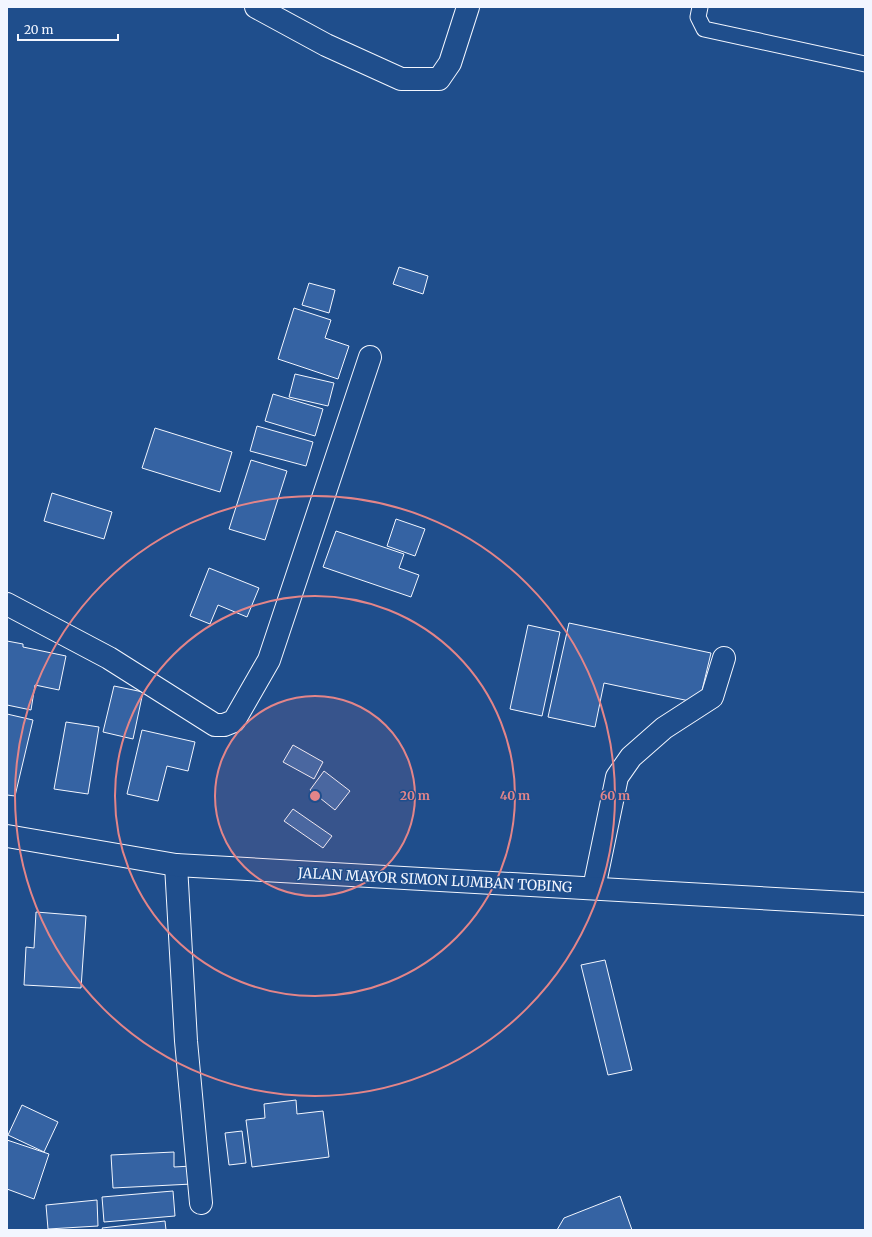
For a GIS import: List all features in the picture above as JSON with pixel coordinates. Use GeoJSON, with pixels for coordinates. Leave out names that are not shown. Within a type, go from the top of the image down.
{"type":"FeatureCollection","features":[{"type":"Feature","properties":{"kind":"street"},"geometry":{"type":"LineString","coordinates":[[256,7],[326,45],[401,79],[438,79],[450,63],[468,7]]}},
{"type":"Feature","properties":{"kind":"street"},"geometry":{"type":"LineString","coordinates":[[7,604],[110,658],[215,725],[224,725],[234,721],[268,660],[370,357]]}},
{"type":"Feature","properties":{"kind":"street"},"geometry":{"type":"LineString","coordinates":[[594,888],[617,777],[631,756],[664,728],[712,696],[724,658]]}},
{"type":"Feature","properties":{"kind":"street","name":"JALAN MAYOR SIMON LUMBAN TOBING"},"geometry":{"type":"LineString","coordinates":[[7,836],[176,865],[865,904]]}},
{"type":"Feature","properties":{"kind":"street"},"geometry":{"type":"LineString","coordinates":[[176,865],[186,1041],[201,1203]]}},
{"type":"Feature","properties":{"kind":"lane"},"geometry":{"type":"LineString","coordinates":[[700,7],[698,17],[704,29],[865,64]]}},
{"type":"Feature","properties":{"kind":"building"},"geometry":{"type":"Polygon","coordinates":[[[399,267],[428,276],[423,294],[393,284],[399,267]]]}},
{"type":"Feature","properties":{"kind":"building"},"geometry":{"type":"Polygon","coordinates":[[[309,283],[335,290],[329,313],[302,305],[309,283]]]}},
{"type":"Feature","properties":{"kind":"building"},"geometry":{"type":"Polygon","coordinates":[[[294,308],[331,320],[325,338],[349,346],[338,379],[278,359],[294,308]]]}},
{"type":"Feature","properties":{"kind":"building"},"geometry":{"type":"Polygon","coordinates":[[[295,374],[334,383],[328,406],[289,397],[295,374]]]}},
{"type":"Feature","properties":{"kind":"building"},"geometry":{"type":"Polygon","coordinates":[[[273,394],[323,409],[315,436],[265,421],[273,394]]]}},
{"type":"Feature","properties":{"kind":"building"},"geometry":{"type":"Polygon","coordinates":[[[257,426],[313,442],[306,466],[250,451],[257,426]]]}},
{"type":"Feature","properties":{"kind":"building"},"geometry":{"type":"Polygon","coordinates":[[[155,428],[232,452],[220,492],[142,468],[155,428]]]}},
{"type":"Feature","properties":{"kind":"building"},"geometry":{"type":"Polygon","coordinates":[[[251,460],[287,471],[265,540],[229,529],[251,460]]]}},
{"type":"Feature","properties":{"kind":"building"},"geometry":{"type":"Polygon","coordinates":[[[52,493],[112,512],[104,539],[44,521],[52,493]]]}},
{"type":"Feature","properties":{"kind":"building"},"geometry":{"type":"Polygon","coordinates":[[[396,519],[425,529],[415,556],[387,546],[396,519]]]}},
{"type":"Feature","properties":{"kind":"building"},"geometry":{"type":"Polygon","coordinates":[[[336,531],[404,554],[399,568],[419,575],[411,597],[323,567],[336,531]]]}},
{"type":"Feature","properties":{"kind":"building"},"geometry":{"type":"Polygon","coordinates":[[[209,568],[259,588],[247,617],[218,605],[210,624],[190,616],[209,568]]]}},
{"type":"Feature","properties":{"kind":"building"},"geometry":{"type":"Polygon","coordinates":[[[569,623],[711,653],[699,703],[604,683],[595,727],[548,717],[569,623]]]}},
{"type":"Feature","properties":{"kind":"building"},"geometry":{"type":"Polygon","coordinates":[[[528,625],[560,632],[542,716],[510,709],[528,625]]]}},
{"type":"Feature","properties":{"kind":"building"},"geometry":{"type":"Polygon","coordinates":[[[7,641],[23,644],[23,647],[66,656],[59,690],[35,685],[31,710],[7,705],[7,641]]]}},
{"type":"Feature","properties":{"kind":"building"},"geometry":{"type":"Polygon","coordinates":[[[114,686],[143,692],[133,739],[103,732],[114,686]]]}},
{"type":"Feature","properties":{"kind":"building"},"geometry":{"type":"Polygon","coordinates":[[[7,714],[33,720],[15,796],[7,795],[7,714]]]}},
{"type":"Feature","properties":{"kind":"building"},"geometry":{"type":"Polygon","coordinates":[[[66,722],[99,727],[88,794],[54,789],[66,722]]]}},
{"type":"Feature","properties":{"kind":"building"},"geometry":{"type":"Polygon","coordinates":[[[142,730],[195,742],[188,771],[167,766],[158,801],[127,794],[142,730]]]}},
{"type":"Feature","properties":{"kind":"building"},"geometry":{"type":"Polygon","coordinates":[[[293,745],[323,762],[314,779],[283,762],[293,745]]]}},
{"type":"Feature","properties":{"kind":"building"},"geometry":{"type":"Polygon","coordinates":[[[324,771],[350,791],[335,810],[310,790],[324,771]]]}},
{"type":"Feature","properties":{"kind":"building"},"geometry":{"type":"Polygon","coordinates":[[[293,809],[332,836],[323,848],[284,821],[293,809]]]}},
{"type":"Feature","properties":{"kind":"building"},"geometry":{"type":"Polygon","coordinates":[[[36,912],[86,916],[81,988],[24,985],[26,947],[34,948],[36,912]]]}},
{"type":"Feature","properties":{"kind":"building"},"geometry":{"type":"Polygon","coordinates":[[[605,960],[632,1070],[608,1075],[581,965],[605,960]]]}},
{"type":"Feature","properties":{"kind":"building"},"geometry":{"type":"Polygon","coordinates":[[[296,1100],[297,1114],[323,1111],[329,1157],[252,1167],[246,1120],[265,1118],[264,1104],[296,1100]]]}},
{"type":"Feature","properties":{"kind":"building"},"geometry":{"type":"Polygon","coordinates":[[[22,1105],[58,1122],[44,1152],[8,1135],[22,1105]]]}},
{"type":"Feature","properties":{"kind":"building"},"geometry":{"type":"Polygon","coordinates":[[[242,1131],[246,1163],[229,1165],[225,1133],[242,1131]]]}},
{"type":"Feature","properties":{"kind":"building"},"geometry":{"type":"Polygon","coordinates":[[[7,1140],[49,1154],[34,1199],[7,1189],[7,1140]]]}},
{"type":"Feature","properties":{"kind":"building"},"geometry":{"type":"Polygon","coordinates":[[[174,1152],[174,1167],[192,1166],[192,1184],[113,1188],[111,1155],[174,1152]]]}},
{"type":"Feature","properties":{"kind":"building"},"geometry":{"type":"Polygon","coordinates":[[[173,1191],[175,1216],[104,1222],[102,1197],[173,1191]]]}},
{"type":"Feature","properties":{"kind":"building"},"geometry":{"type":"Polygon","coordinates":[[[620,1196],[632,1230],[557,1230],[564,1218],[620,1196]]]}},
{"type":"Feature","properties":{"kind":"building"},"geometry":{"type":"Polygon","coordinates":[[[97,1200],[98,1226],[48,1229],[46,1205],[97,1200]]]}},
{"type":"Feature","properties":{"kind":"building"},"geometry":{"type":"Polygon","coordinates":[[[165,1221],[166,1230],[103,1230],[102,1228],[165,1221]]]}}]}
